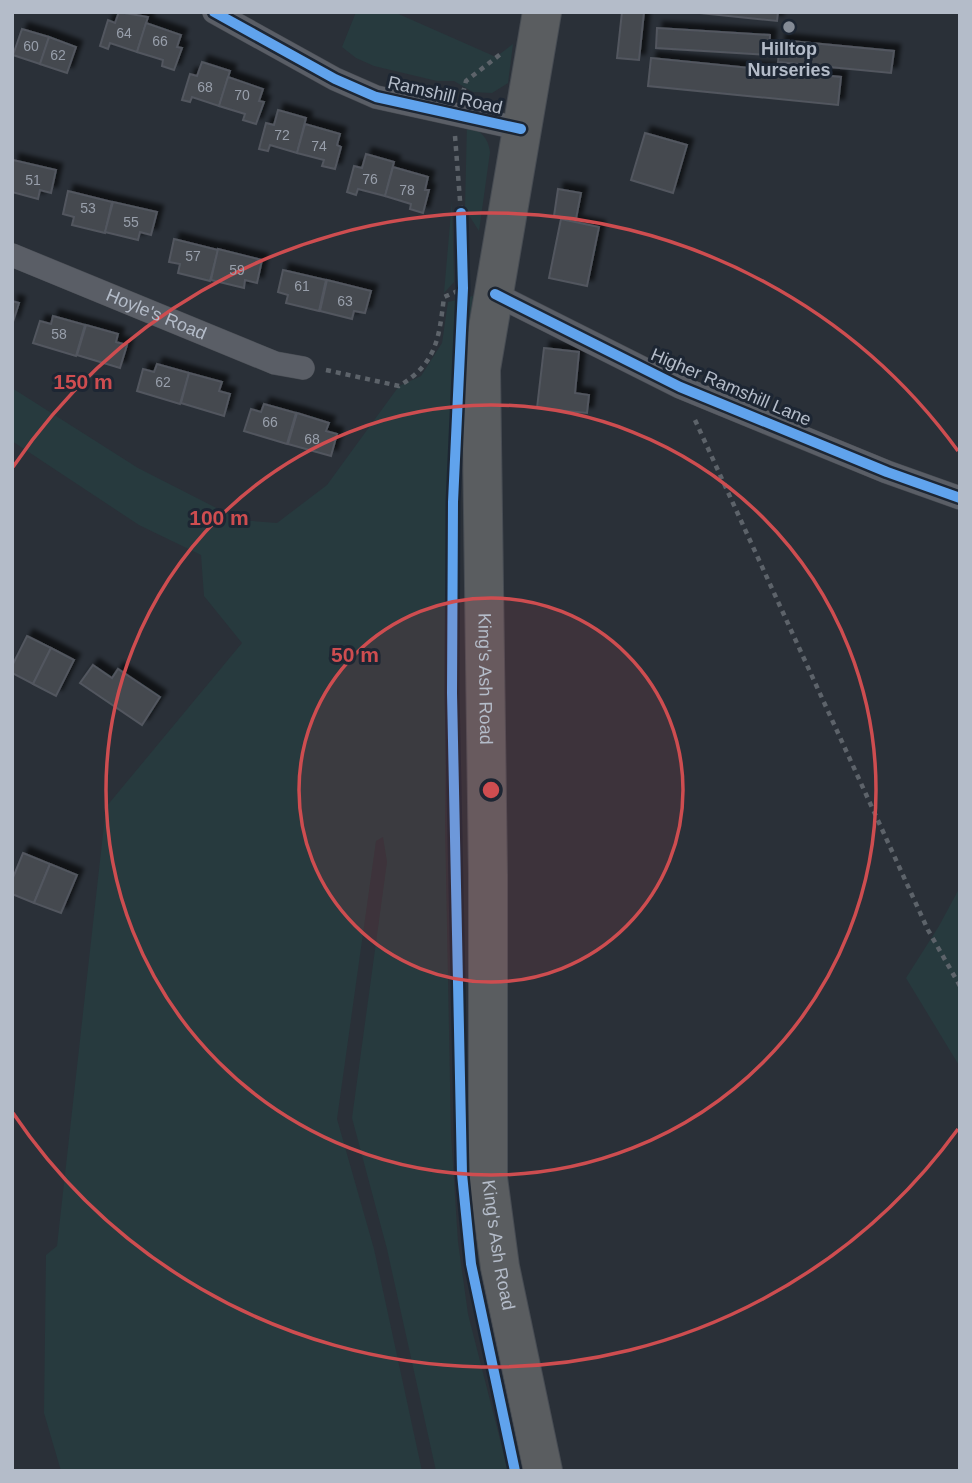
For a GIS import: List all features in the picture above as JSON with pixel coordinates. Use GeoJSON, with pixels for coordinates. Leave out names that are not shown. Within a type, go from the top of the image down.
{"type":"FeatureCollection","features":[{"type":"Feature","properties":{"kind":"highway","name":"King's Ash Road"},"geometry":{"type":"LineString","coordinates":[[542,12],[521,129],[479,291],[488,875],[488,1178],[500,1267],[543,1471]]}},
{"type":"Feature","properties":{"kind":"street","name":"Ramshill Road"},"geometry":{"type":"LineString","coordinates":[[214,12],[335,79],[376,97],[521,129]]}},
{"type":"Feature","properties":{"kind":"street","name":"Hoyle's Road"},"geometry":{"type":"LineString","coordinates":[[12,255],[275,363],[303,368]]}},
{"type":"Feature","properties":{"kind":"street","name":"Higher Ramshill Lane"},"geometry":{"type":"LineString","coordinates":[[479,291],[680,387],[887,472],[960,498]]}},
{"type":"Feature","properties":{"kind":"path"},"geometry":{"type":"LineString","coordinates":[[303,368],[341,371],[399,386],[419,374],[438,341],[444,297],[479,291]]}},
{"type":"Feature","properties":{"kind":"path"},"geometry":{"type":"LineString","coordinates":[[680,387],[928,930],[960,986]]}},
{"type":"Feature","properties":{"kind":"green space"},"geometry":{"type":"Polygon","coordinates":[[[356,12],[394,12],[496,57],[513,44],[508,83],[492,93],[473,92],[454,81],[437,81],[374,66],[356,58],[342,47],[356,12]]]}},
{"type":"Feature","properties":{"kind":"green space"},"geometry":{"type":"Polygon","coordinates":[[[467,123],[483,135],[490,152],[479,231],[465,209],[467,123]]]}},
{"type":"Feature","properties":{"kind":"green space"},"geometry":{"type":"Polygon","coordinates":[[[452,201],[454,282],[444,293],[452,201]]]}},
{"type":"Feature","properties":{"kind":"green space"},"geometry":{"type":"Polygon","coordinates":[[[473,296],[448,501],[445,824],[451,1134],[458,1242],[468,1314],[508,1471],[436,1471],[387,1249],[352,1118],[387,862],[383,837],[376,841],[337,1119],[374,1249],[422,1471],[61,1471],[44,1413],[46,1255],[57,1246],[106,807],[242,643],[204,596],[201,555],[139,525],[12,441],[12,388],[138,468],[240,520],[277,523],[327,485],[399,386],[421,376],[442,343],[448,302],[473,296]]]}},
{"type":"Feature","properties":{"kind":"green space"},"geometry":{"type":"Polygon","coordinates":[[[960,887],[960,1067],[906,978],[960,887]]]}},
{"type":"Feature","properties":{"kind":"building"},"geometry":{"type":"Polygon","coordinates":[[[119,12],[148,17],[137,52],[110,43],[108,49],[100,46],[108,20],[115,23],[119,12]]]}},
{"type":"Feature","properties":{"kind":"building"},"geometry":{"type":"Polygon","coordinates":[[[622,12],[644,12],[639,60],[617,58],[622,12]]]}},
{"type":"Feature","properties":{"kind":"building"},"geometry":{"type":"Polygon","coordinates":[[[690,12],[778,12],[777,21],[690,12]]]}},
{"type":"Feature","properties":{"kind":"building"},"geometry":{"type":"Polygon","coordinates":[[[146,23],[181,35],[177,47],[182,48],[174,70],[162,66],[163,60],[137,52],[146,23]]]}},
{"type":"Feature","properties":{"kind":"building"},"geometry":{"type":"Polygon","coordinates":[[[657,28],[770,35],[769,55],[656,48],[657,28]]]}},
{"type":"Feature","properties":{"kind":"building"},"geometry":{"type":"Polygon","coordinates":[[[22,29],[49,37],[40,64],[13,55],[22,29]]]}},
{"type":"Feature","properties":{"kind":"building"},"geometry":{"type":"Polygon","coordinates":[[[49,37],[76,47],[67,73],[40,64],[49,37]]]}},
{"type":"Feature","properties":{"kind":"building"},"geometry":{"type":"Polygon","coordinates":[[[780,40],[894,51],[891,73],[778,62],[780,40]]]}},
{"type":"Feature","properties":{"kind":"building"},"geometry":{"type":"Polygon","coordinates":[[[651,58],[841,77],[838,105],[648,86],[651,58]]]}},
{"type":"Feature","properties":{"kind":"building"},"geometry":{"type":"Polygon","coordinates":[[[202,62],[230,71],[219,106],[192,97],[190,102],[182,100],[190,74],[197,76],[202,62]]]}},
{"type":"Feature","properties":{"kind":"building"},"geometry":{"type":"Polygon","coordinates":[[[228,77],[263,89],[259,101],[264,102],[256,124],[243,120],[245,114],[219,106],[228,77]]]}},
{"type":"Feature","properties":{"kind":"building"},"geometry":{"type":"Polygon","coordinates":[[[278,110],[306,118],[297,153],[270,145],[268,151],[259,149],[266,123],[274,125],[278,110]]]}},
{"type":"Feature","properties":{"kind":"building"},"geometry":{"type":"Polygon","coordinates":[[[305,124],[340,134],[337,145],[341,147],[335,169],[322,166],[324,160],[297,153],[305,124]]]}},
{"type":"Feature","properties":{"kind":"building"},"geometry":{"type":"Polygon","coordinates":[[[645,133],[687,145],[673,193],[631,180],[645,133]]]}},
{"type":"Feature","properties":{"kind":"building"},"geometry":{"type":"Polygon","coordinates":[[[366,154],[394,162],[385,196],[358,189],[356,195],[347,192],[354,166],[362,168],[366,154]]]}},
{"type":"Feature","properties":{"kind":"building"},"geometry":{"type":"Polygon","coordinates":[[[13,160],[56,170],[51,193],[40,190],[38,199],[12,192],[13,160]]]}},
{"type":"Feature","properties":{"kind":"building"},"geometry":{"type":"Polygon","coordinates":[[[393,167],[428,177],[425,190],[429,190],[423,213],[410,209],[411,204],[385,196],[393,167]]]}},
{"type":"Feature","properties":{"kind":"building"},"geometry":{"type":"Polygon","coordinates":[[[558,189],[581,193],[576,219],[554,216],[558,189]]]}},
{"type":"Feature","properties":{"kind":"building"},"geometry":{"type":"Polygon","coordinates":[[[68,191],[112,202],[105,233],[72,225],[74,217],[63,214],[68,191]]]}},
{"type":"Feature","properties":{"kind":"building"},"geometry":{"type":"Polygon","coordinates":[[[113,202],[157,212],[151,235],[140,232],[138,240],[105,232],[113,202]]]}},
{"type":"Feature","properties":{"kind":"building"},"geometry":{"type":"Polygon","coordinates":[[[561,219],[599,227],[587,286],[549,278],[561,219]]]}},
{"type":"Feature","properties":{"kind":"building"},"geometry":{"type":"Polygon","coordinates":[[[174,239],[218,250],[210,281],[178,273],[180,264],[169,262],[174,239]]]}},
{"type":"Feature","properties":{"kind":"building"},"geometry":{"type":"Polygon","coordinates":[[[218,249],[262,260],[257,283],[245,280],[244,288],[211,280],[218,249]]]}},
{"type":"Feature","properties":{"kind":"building"},"geometry":{"type":"Polygon","coordinates":[[[283,270],[326,280],[319,311],[286,303],[288,295],[278,292],[283,270]]]}},
{"type":"Feature","properties":{"kind":"building"},"geometry":{"type":"Polygon","coordinates":[[[327,280],[371,291],[365,313],[354,311],[352,319],[320,311],[327,280]]]}},
{"type":"Feature","properties":{"kind":"building"},"geometry":{"type":"Polygon","coordinates":[[[12,301],[19,303],[12,325],[12,301]]]}},
{"type":"Feature","properties":{"kind":"building"},"geometry":{"type":"Polygon","coordinates":[[[53,316],[85,325],[76,356],[33,343],[40,321],[51,324],[53,316]]]}},
{"type":"Feature","properties":{"kind":"building"},"geometry":{"type":"Polygon","coordinates":[[[86,325],[118,334],[116,342],[127,345],[120,368],[77,355],[86,325]]]}},
{"type":"Feature","properties":{"kind":"building"},"geometry":{"type":"Polygon","coordinates":[[[544,348],[579,352],[575,393],[589,395],[587,413],[537,408],[544,348]]]}},
{"type":"Feature","properties":{"kind":"building"},"geometry":{"type":"Polygon","coordinates":[[[157,364],[189,373],[180,404],[137,391],[143,369],[154,372],[157,364]]]}},
{"type":"Feature","properties":{"kind":"building"},"geometry":{"type":"Polygon","coordinates":[[[189,373],[222,382],[219,391],[230,394],[224,416],[181,403],[189,373]]]}},
{"type":"Feature","properties":{"kind":"building"},"geometry":{"type":"Polygon","coordinates":[[[264,404],[296,413],[287,444],[244,431],[251,409],[261,412],[264,404]]]}},
{"type":"Feature","properties":{"kind":"building"},"geometry":{"type":"Polygon","coordinates":[[[297,413],[329,423],[326,431],[337,434],[331,456],[288,444],[297,413]]]}},
{"type":"Feature","properties":{"kind":"building"},"geometry":{"type":"Polygon","coordinates":[[[27,636],[51,648],[33,684],[12,673],[12,666],[27,636]]]}},
{"type":"Feature","properties":{"kind":"building"},"geometry":{"type":"Polygon","coordinates":[[[51,648],[74,660],[56,696],[33,684],[51,648]]]}},
{"type":"Feature","properties":{"kind":"building"},"geometry":{"type":"Polygon","coordinates":[[[93,665],[112,678],[118,669],[160,697],[142,725],[80,683],[93,665]]]}},
{"type":"Feature","properties":{"kind":"building"},"geometry":{"type":"Polygon","coordinates":[[[23,853],[50,864],[34,903],[12,894],[12,880],[23,853]]]}},
{"type":"Feature","properties":{"kind":"building"},"geometry":{"type":"Polygon","coordinates":[[[50,864],[77,875],[61,913],[34,903],[50,864]]]}},
{"type":"Feature","properties":{"kind":"cycle path"},"geometry":{"type":"LineString","coordinates":[[214,12],[335,79],[376,97],[521,129]]}},
{"type":"Feature","properties":{"kind":"cycle path"},"geometry":{"type":"LineString","coordinates":[[461,213],[463,288],[453,502],[452,693],[462,1174],[471,1264],[515,1471]]}},
{"type":"Feature","properties":{"kind":"cycle path"},"geometry":{"type":"LineString","coordinates":[[495,294],[680,387],[887,472],[960,498]]}},
{"type":"Feature","properties":{"kind":"place","name":"Hilltop Nurseries"},"geometry":{"type":"Point","coordinates":[789,27]}}]}
